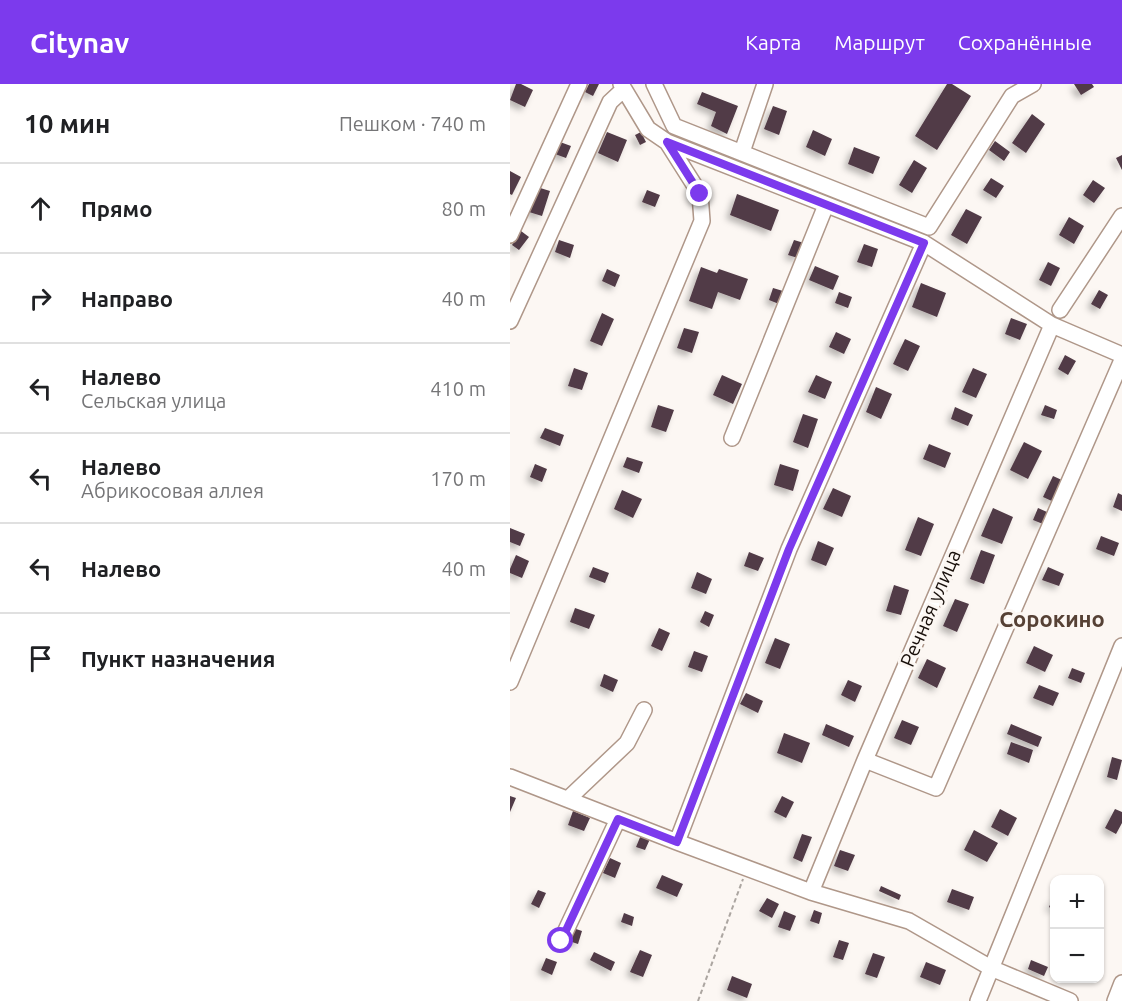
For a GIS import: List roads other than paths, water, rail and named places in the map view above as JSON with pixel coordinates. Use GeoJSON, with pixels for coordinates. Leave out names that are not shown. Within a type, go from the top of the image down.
{"type":"FeatureCollection","features":[{"type":"Feature","properties":{"kind":"street"},"geometry":{"type":"LineString","coordinates":[[510,235],[579,84]]}},
{"type":"Feature","properties":{"kind":"street"},"geometry":{"type":"LineString","coordinates":[[654,84],[675,126],[929,227],[1009,90],[1033,84]]}},
{"type":"Feature","properties":{"kind":"street"},"geometry":{"type":"LineString","coordinates":[[742,152],[765,84]]}},
{"type":"Feature","properties":{"kind":"street"},"geometry":{"type":"LineString","coordinates":[[510,321],[610,102],[622,86],[648,129],[667,142],[924,243],[1052,325],[1122,355]]}},
{"type":"Feature","properties":{"kind":"street"},"geometry":{"type":"LineString","coordinates":[[510,682],[702,221],[700,194],[667,142]]}},
{"type":"Feature","properties":{"kind":"street"},"geometry":{"type":"LineString","coordinates":[[732,438],[826,205]]}},
{"type":"Feature","properties":{"kind":"street"},"geometry":{"type":"LineString","coordinates":[[1060,310],[1122,216]]}},
{"type":"Feature","properties":{"kind":"street"},"geometry":{"type":"LineString","coordinates":[[677,842],[789,549],[924,243]]}},
{"type":"Feature","properties":{"kind":"street","name":"Речная улица"},"geometry":{"type":"LineString","coordinates":[[811,892],[865,760],[1052,325]]}},
{"type":"Feature","properties":{"kind":"street"},"geometry":{"type":"LineString","coordinates":[[865,760],[936,788],[1122,360]]}},
{"type":"Feature","properties":{"kind":"street"},"geometry":{"type":"LineString","coordinates":[[978,1001],[1115,686],[1122,646]]}},
{"type":"Feature","properties":{"kind":"street"},"geometry":{"type":"LineString","coordinates":[[568,799],[627,743],[644,710]]}},
{"type":"Feature","properties":{"kind":"street"},"geometry":{"type":"LineString","coordinates":[[510,777],[811,892],[909,921],[991,968],[1070,1001]]}},
{"type":"Feature","properties":{"kind":"street"},"geometry":{"type":"LineString","coordinates":[[561,941],[618,819]]}},
{"type":"Feature","properties":{"kind":"street"},"geometry":{"type":"LineString","coordinates":[[1115,1001],[1122,983]]}},
{"type":"Feature","properties":{"kind":"district","name":"Сорокино"},"geometry":{"type":"Point","coordinates":[1052,618]}}]}
